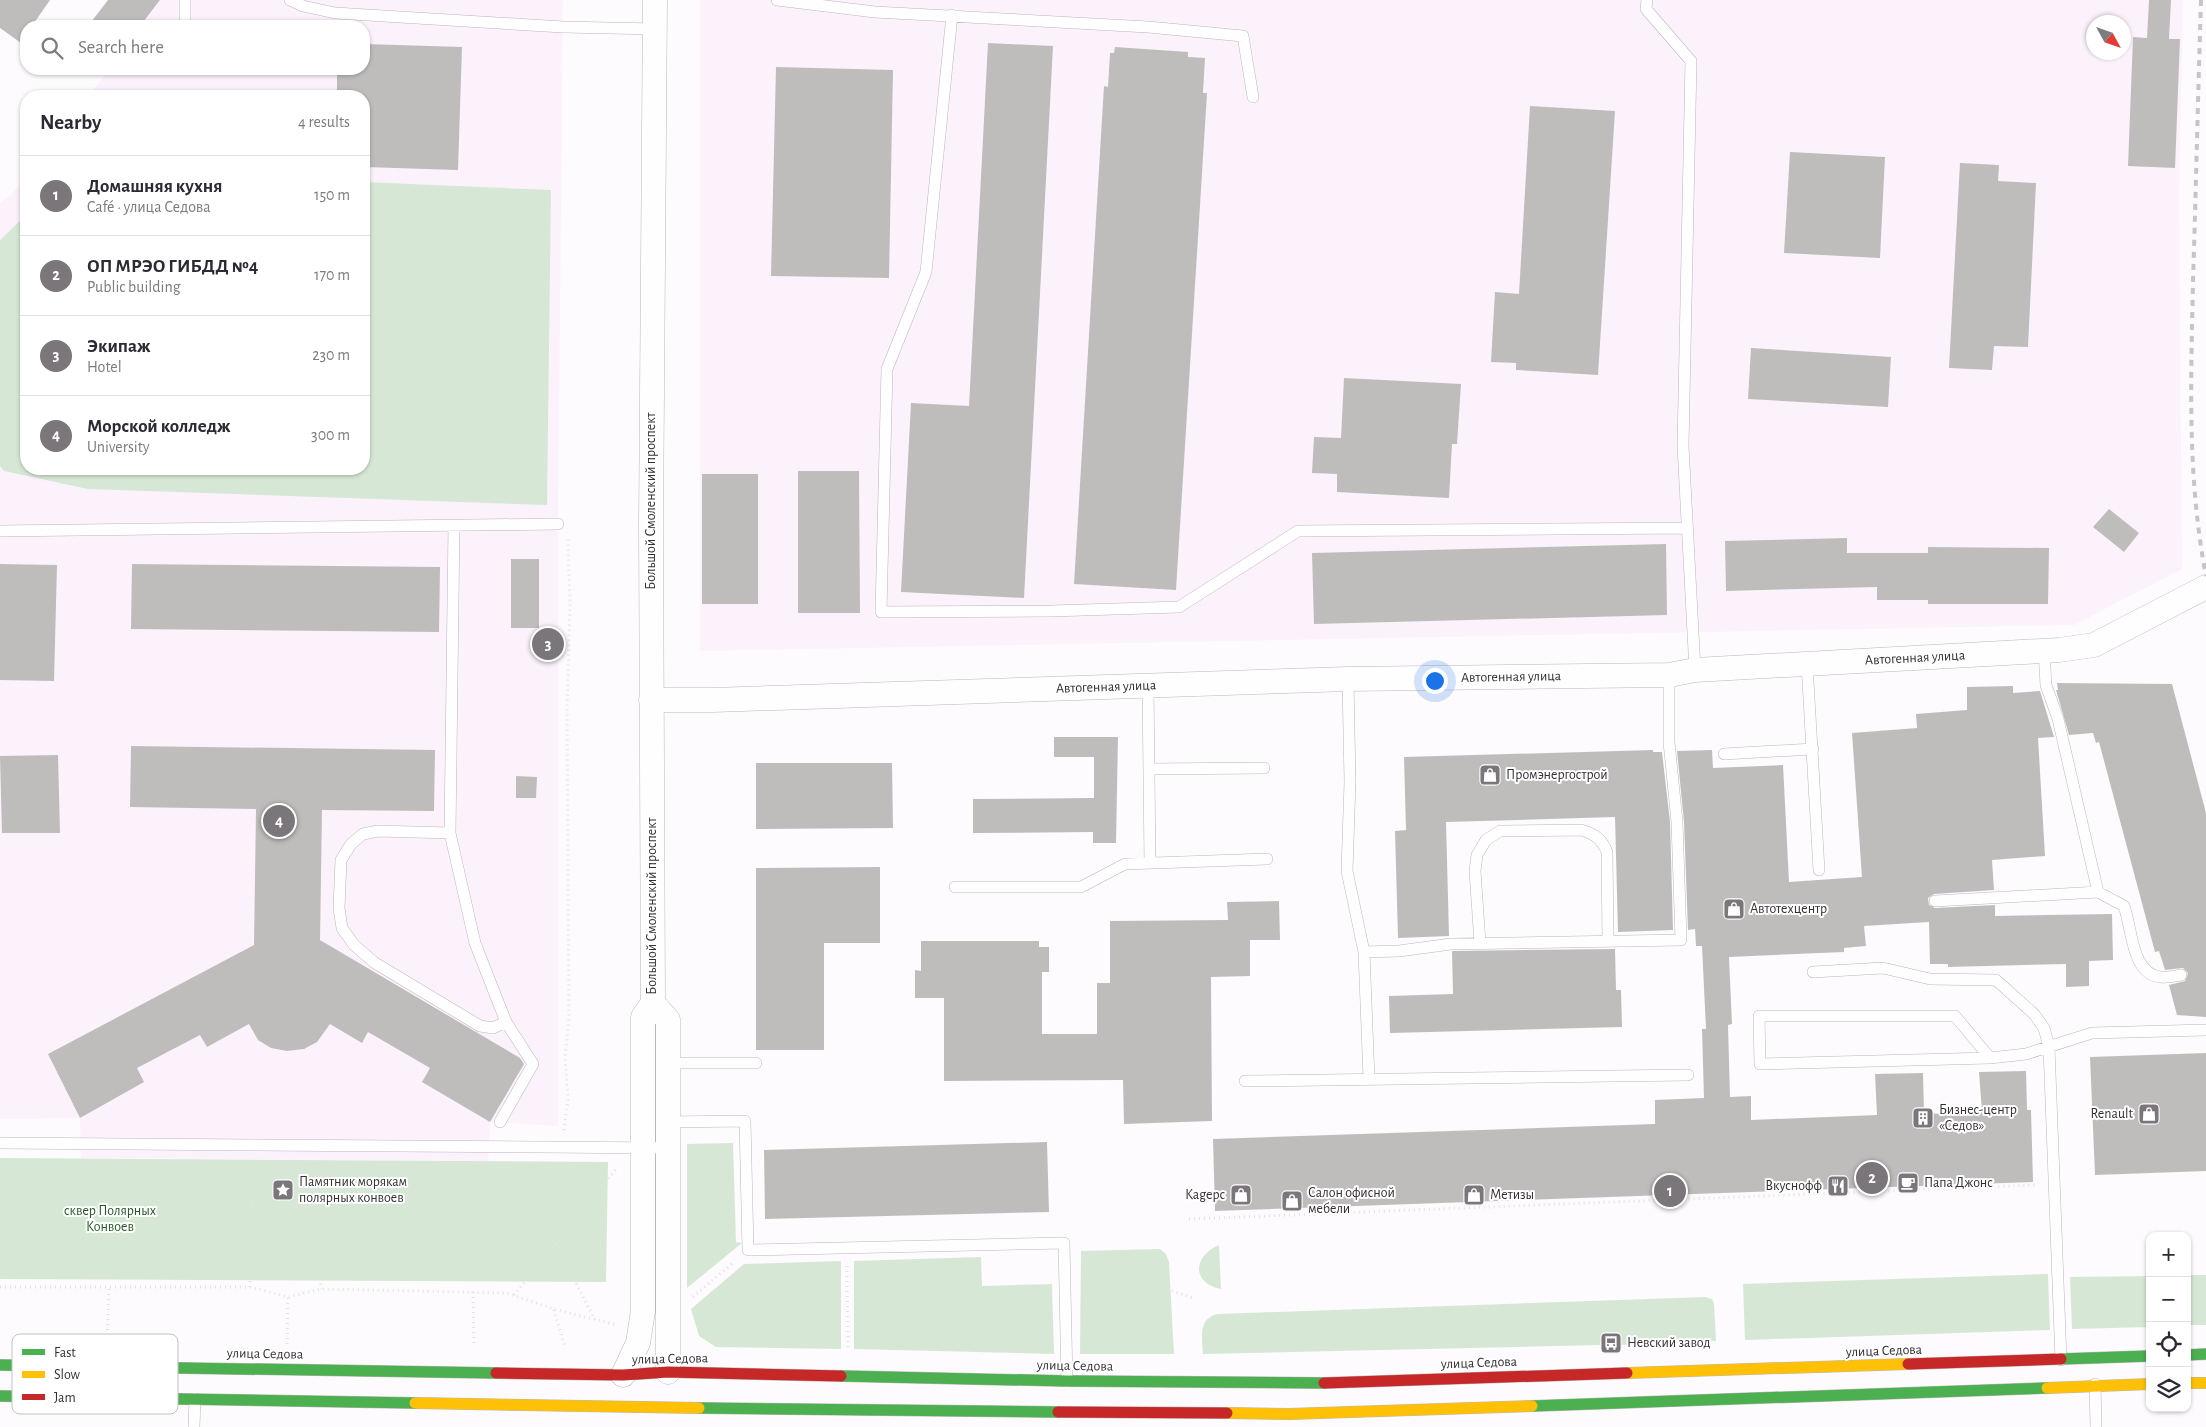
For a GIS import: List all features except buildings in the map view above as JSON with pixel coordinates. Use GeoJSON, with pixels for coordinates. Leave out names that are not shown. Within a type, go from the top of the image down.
{"type":"FeatureCollection","features":[{"type":"Feature","properties":{"kind":"main road"},"geometry":{"type":"LineString","coordinates":[[2191,1355],[2206,1354]]}},
{"type":"Feature","properties":{"kind":"main road","name":"улица Седова"},"geometry":{"type":"LineString","coordinates":[[178,1373],[617,1392],[663,1408],[1289,1414],[2094,1372],[2146,1357]]}},
{"type":"Feature","properties":{"kind":"main road","name":"улица Седова"},"geometry":{"type":"LineString","coordinates":[[178,1399],[617,1392],[668,1377],[1067,1381],[1214,1391],[1288,1384],[2094,1372],[2146,1383]]}},
{"type":"Feature","properties":{"kind":"main road"},"geometry":{"type":"LineString","coordinates":[[2191,1383],[2206,1383]]}},
{"type":"Feature","properties":{"kind":"main road","name":"Большой Смоленский проспект"},"geometry":{"type":"LineString","coordinates":[[607,1420],[617,1392]]}},
{"type":"Feature","properties":{"kind":"street","name":"Большой Смоленский проспект"},"geometry":{"type":"LineString","coordinates":[[617,1392],[638,1343],[643,1311],[643,1018],[653,1003],[651,700],[655,0]]}},
{"type":"Feature","properties":{"kind":"street","name":"Автогенная улица"},"geometry":{"type":"LineString","coordinates":[[651,700],[1348,679],[1670,676],[1694,670],[2044,651],[2094,645],[2206,587]]}},
{"type":"Feature","properties":{"kind":"street","name":"Большой Смоленский проспект"},"geometry":{"type":"LineString","coordinates":[[653,1003],[668,1020],[668,1377]]}},
{"type":"Feature","properties":{"kind":"lane"},"geometry":{"type":"LineString","coordinates":[[185,0],[185,18]]}},
{"type":"Feature","properties":{"kind":"lane"},"geometry":{"type":"LineString","coordinates":[[290,0],[303,6],[335,13],[563,28],[655,29]]}},
{"type":"Feature","properties":{"kind":"lane"},"geometry":{"type":"LineString","coordinates":[[777,0],[875,12],[952,15],[1243,36],[1253,97]]}},
{"type":"Feature","properties":{"kind":"lane"},"geometry":{"type":"LineString","coordinates":[[1647,0],[1646,9],[1691,61],[1683,446],[1694,670]]}},
{"type":"Feature","properties":{"kind":"lane"},"geometry":{"type":"LineString","coordinates":[[952,15],[926,272],[888,369],[881,612],[1051,611],[1178,607],[1298,531],[1687,528]]}},
{"type":"Feature","properties":{"kind":"lane"},"geometry":{"type":"LineString","coordinates":[[0,531],[558,524]]}},
{"type":"Feature","properties":{"kind":"lane"},"geometry":{"type":"LineString","coordinates":[[454,525],[450,833],[475,943],[506,1022],[534,1064],[500,1122]]}},
{"type":"Feature","properties":{"kind":"lane"},"geometry":{"type":"LineString","coordinates":[[2044,651],[2046,685],[2058,718],[2098,892]]}},
{"type":"Feature","properties":{"kind":"lane"},"geometry":{"type":"LineString","coordinates":[[1807,664],[1819,870]]}},
{"type":"Feature","properties":{"kind":"lane"},"geometry":{"type":"LineString","coordinates":[[1364,952],[1399,951],[1451,944],[1682,940],[1677,822],[1669,742],[1670,676]]}},
{"type":"Feature","properties":{"kind":"lane"},"geometry":{"type":"LineString","coordinates":[[1348,679],[1350,782],[1347,871],[1364,952],[1369,1079]]}},
{"type":"Feature","properties":{"kind":"lane"},"geometry":{"type":"LineString","coordinates":[[1148,685],[1150,863]]}},
{"type":"Feature","properties":{"kind":"lane"},"geometry":{"type":"LineString","coordinates":[[1724,754],[1813,750]]}},
{"type":"Feature","properties":{"kind":"lane"},"geometry":{"type":"LineString","coordinates":[[1149,770],[1264,768]]}},
{"type":"Feature","properties":{"kind":"lane"},"geometry":{"type":"LineString","coordinates":[[1480,943],[1475,871],[1477,855],[1486,840],[1500,831],[1582,830],[1592,833],[1603,842],[1607,852],[1608,941]]}},
{"type":"Feature","properties":{"kind":"lane"},"geometry":{"type":"LineString","coordinates":[[450,833],[378,832],[363,834],[351,844],[341,860],[339,908],[342,928],[354,945],[375,963],[480,1026],[493,1028],[506,1022]]}},
{"type":"Feature","properties":{"kind":"lane"},"geometry":{"type":"LineString","coordinates":[[955,887],[1080,887],[1125,864],[1267,859]]}},
{"type":"Feature","properties":{"kind":"lane"},"geometry":{"type":"LineString","coordinates":[[1935,901],[2098,892],[2124,906],[2138,962],[2147,970],[2160,977],[2181,976]]}},
{"type":"Feature","properties":{"kind":"lane"},"geometry":{"type":"LineString","coordinates":[[1813,972],[1883,968],[1930,979],[1996,980],[2034,1014],[2044,1028],[2049,1047],[2062,1373]]}},
{"type":"Feature","properties":{"kind":"lane"},"geometry":{"type":"LineString","coordinates":[[1990,1058],[1955,1016],[1759,1016],[1760,1064],[1990,1058],[2026,1054],[2092,1033],[2206,1030]]}},
{"type":"Feature","properties":{"kind":"lane"},"geometry":{"type":"LineString","coordinates":[[643,1063],[756,1063]]}},
{"type":"Feature","properties":{"kind":"lane"},"geometry":{"type":"LineString","coordinates":[[1245,1081],[1688,1075]]}},
{"type":"Feature","properties":{"kind":"lane"},"geometry":{"type":"LineString","coordinates":[[643,1123],[745,1121],[748,1250],[1064,1243],[1067,1381]]}},
{"type":"Feature","properties":{"kind":"lane"},"geometry":{"type":"LineString","coordinates":[[0,1143],[668,1148]]}},
{"type":"Feature","properties":{"kind":"lane"},"geometry":{"type":"LineString","coordinates":[[2094,1372],[2096,1427]]}},
{"type":"Feature","properties":{"kind":"lane"},"geometry":{"type":"LineString","coordinates":[[1195,1390],[1195,1413]]}},
{"type":"Feature","properties":{"kind":"lane"},"geometry":{"type":"LineString","coordinates":[[1214,1391],[1214,1427]]}},
{"type":"Feature","properties":{"kind":"lane"},"geometry":{"type":"LineString","coordinates":[[194,1427],[195,1399]]}},
{"type":"Feature","properties":{"kind":"path"},"geometry":{"type":"LineString","coordinates":[[563,1134],[568,1100],[565,1057],[569,1018],[567,724],[570,604],[569,554]]}},
{"type":"Feature","properties":{"kind":"path"},"geometry":{"type":"LineString","coordinates":[[514,1146],[513,1170],[555,1242],[596,1321]]}},
{"type":"Feature","properties":{"kind":"path"},"geometry":{"type":"LineString","coordinates":[[514,1296],[555,1242],[621,1164]]}},
{"type":"Feature","properties":{"kind":"path"},"geometry":{"type":"LineString","coordinates":[[0,1189],[251,1194],[284,1169],[314,1194],[474,1198],[489,1195],[503,1184],[513,1170]]}},
{"type":"Feature","properties":{"kind":"path"},"geometry":{"type":"LineString","coordinates":[[1189,1219],[2054,1184]]}},
{"type":"Feature","properties":{"kind":"path"},"geometry":{"type":"LineString","coordinates":[[250,1287],[251,1194]]}},
{"type":"Feature","properties":{"kind":"path"},"geometry":{"type":"LineString","coordinates":[[314,1194],[321,1289]]}},
{"type":"Feature","properties":{"kind":"path"},"geometry":{"type":"LineString","coordinates":[[251,1207],[314,1206]]}},
{"type":"Feature","properties":{"kind":"path"},"geometry":{"type":"LineString","coordinates":[[847,1248],[848,1355]]}},
{"type":"Feature","properties":{"kind":"path"},"geometry":{"type":"LineString","coordinates":[[690,1300],[748,1250]]}},
{"type":"Feature","properties":{"kind":"path"},"geometry":{"type":"LineString","coordinates":[[1064,1255],[1192,1298]]}},
{"type":"Feature","properties":{"kind":"path"},"geometry":{"type":"LineString","coordinates":[[0,1285],[6,1287],[250,1287],[288,1297],[321,1289],[506,1293],[554,1309],[614,1324]]}},
{"type":"Feature","properties":{"kind":"path"},"geometry":{"type":"LineString","coordinates":[[107,1334],[108,1286]]}},
{"type":"Feature","properties":{"kind":"path"},"geometry":{"type":"LineString","coordinates":[[473,1292],[474,1351]]}},
{"type":"Feature","properties":{"kind":"path"},"geometry":{"type":"LineString","coordinates":[[287,1348],[288,1297]]}},
{"type":"Feature","properties":{"kind":"path"},"geometry":{"type":"LineString","coordinates":[[554,1309],[566,1352]]}},
{"type":"Feature","properties":{"kind":"shaded area"},"geometry":{"type":"Polygon","coordinates":[[[159,0],[563,0],[558,524],[558,1126],[490,1122],[488,1161],[81,1158],[80,1118],[0,1119],[0,204],[20,186],[20,475],[370,475],[370,90],[93,90],[105,75],[370,75],[370,20],[144,20],[159,0]]]}},
{"type":"Feature","properties":{"kind":"shaded area"},"geometry":{"type":"Polygon","coordinates":[[[700,0],[2183,0],[2179,192],[2182,569],[2074,625],[700,651],[700,0]]]}},
{"type":"Feature","properties":{"kind":"green space"},"geometry":{"type":"Polygon","coordinates":[[[370,182],[551,190],[547,505],[88,489],[23,475],[370,475],[370,182]]]}},
{"type":"Feature","properties":{"kind":"green space"},"geometry":{"type":"Polygon","coordinates":[[[20,221],[20,474],[4,471],[0,466],[0,240],[20,221]]]}},
{"type":"Feature","properties":{"kind":"green space"},"geometry":{"type":"Polygon","coordinates":[[[733,1143],[736,1242],[742,1243],[687,1288],[687,1144],[733,1143]]]}},
{"type":"Feature","properties":{"kind":"green space","name":"сквер Полярных Конвоев"},"geometry":{"type":"Polygon","coordinates":[[[0,1158],[608,1162],[606,1282],[0,1279],[0,1158]]]}},
{"type":"Feature","properties":{"kind":"green space"},"geometry":{"type":"Polygon","coordinates":[[[1219,1245],[1221,1289],[1211,1286],[1204,1281],[1199,1269],[1200,1262],[1204,1256],[1219,1245]]]}},
{"type":"Feature","properties":{"kind":"green space"},"geometry":{"type":"Polygon","coordinates":[[[1160,1249],[1166,1254],[1169,1262],[1174,1354],[1080,1354],[1081,1251],[1160,1249]]]}},
{"type":"Feature","properties":{"kind":"green space"},"geometry":{"type":"Polygon","coordinates":[[[981,1257],[982,1286],[1052,1284],[1054,1354],[854,1349],[854,1261],[981,1257]]]}},
{"type":"Feature","properties":{"kind":"green space"},"geometry":{"type":"Polygon","coordinates":[[[841,1261],[841,1349],[716,1347],[699,1336],[691,1309],[744,1264],[841,1261]]]}},
{"type":"Feature","properties":{"kind":"green space"},"geometry":{"type":"Polygon","coordinates":[[[2048,1274],[2050,1330],[1745,1340],[1743,1284],[2048,1274]]]}},
{"type":"Feature","properties":{"kind":"green space"},"geometry":{"type":"Polygon","coordinates":[[[2191,1275],[2206,1275],[2206,1325],[2191,1325],[2191,1275]]]}},
{"type":"Feature","properties":{"kind":"green space"},"geometry":{"type":"Polygon","coordinates":[[[2146,1276],[2146,1327],[2072,1329],[2070,1277],[2146,1276]]]}},
{"type":"Feature","properties":{"kind":"green space"},"geometry":{"type":"Polygon","coordinates":[[[1705,1297],[1712,1299],[1714,1303],[1716,1341],[1619,1345],[1619,1339],[1601,1339],[1601,1345],[1203,1354],[1202,1335],[1204,1324],[1212,1316],[1218,1314],[1705,1297]]]}},
{"type":"Feature","properties":{"kind":"railway"},"geometry":{"type":"LineString","coordinates":[[2201,0],[2191,392],[2193,466],[2200,539],[2206,576]]}},
{"type":"Feature","properties":{"kind":"traffic: fast"},"geometry":{"type":"LineString","coordinates":[[2191,1355],[2206,1354]]}},
{"type":"Feature","properties":{"kind":"traffic: fast"},"geometry":{"type":"LineString","coordinates":[[2061,1359],[2146,1356]]}},
{"type":"Feature","properties":{"kind":"traffic: fast"},"geometry":{"type":"LineString","coordinates":[[0,1365],[12,1365]]}},
{"type":"Feature","properties":{"kind":"traffic: fast"},"geometry":{"type":"LineString","coordinates":[[178,1368],[496,1373]]}},
{"type":"Feature","properties":{"kind":"traffic: fast"},"geometry":{"type":"LineString","coordinates":[[841,1376],[1067,1381],[1324,1383]]}},
{"type":"Feature","properties":{"kind":"traffic: fast"},"geometry":{"type":"LineString","coordinates":[[1532,1406],[2047,1388]]}},
{"type":"Feature","properties":{"kind":"traffic: fast"},"geometry":{"type":"LineString","coordinates":[[0,1396],[12,1396]]}},
{"type":"Feature","properties":{"kind":"traffic: fast"},"geometry":{"type":"LineString","coordinates":[[178,1399],[415,1403]]}},
{"type":"Feature","properties":{"kind":"traffic: fast"},"geometry":{"type":"LineString","coordinates":[[699,1408],[1058,1412]]}},
{"type":"Feature","properties":{"kind":"traffic: slow"},"geometry":{"type":"LineString","coordinates":[[1627,1373],[1908,1364]]}},
{"type":"Feature","properties":{"kind":"traffic: slow"},"geometry":{"type":"LineString","coordinates":[[2191,1383],[2206,1383]]}},
{"type":"Feature","properties":{"kind":"traffic: slow"},"geometry":{"type":"LineString","coordinates":[[2047,1388],[2146,1384]]}},
{"type":"Feature","properties":{"kind":"traffic: slow"},"geometry":{"type":"LineString","coordinates":[[415,1403],[699,1408]]}},
{"type":"Feature","properties":{"kind":"traffic: slow"},"geometry":{"type":"LineString","coordinates":[[1227,1413],[1289,1414],[1532,1406]]}},
{"type":"Feature","properties":{"kind":"traffic: jam"},"geometry":{"type":"LineString","coordinates":[[1908,1364],[2061,1359]]}},
{"type":"Feature","properties":{"kind":"traffic: jam"},"geometry":{"type":"LineString","coordinates":[[496,1373],[623,1375],[668,1372],[841,1376]]}},
{"type":"Feature","properties":{"kind":"traffic: jam"},"geometry":{"type":"LineString","coordinates":[[1324,1383],[1627,1373]]}},
{"type":"Feature","properties":{"kind":"traffic: jam"},"geometry":{"type":"LineString","coordinates":[[1058,1412],[1227,1413]]}},
{"type":"Feature","properties":{"kind":"place","name":"Экипаж"},"geometry":{"type":"Point","coordinates":[548,644]}},
{"type":"Feature","properties":{"kind":"place","name":"Промэнергострой"},"geometry":{"type":"Point","coordinates":[1490,775]}},
{"type":"Feature","properties":{"kind":"place","name":"Морской колледж"},"geometry":{"type":"Point","coordinates":[279,821]}},
{"type":"Feature","properties":{"kind":"place","name":"Автотехцентр"},"geometry":{"type":"Point","coordinates":[1734,909]}},
{"type":"Feature","properties":{"kind":"place","name":"Renault"},"geometry":{"type":"Point","coordinates":[2149,1114]}},
{"type":"Feature","properties":{"kind":"place","name":"Бизнес-центр «Седов»"},"geometry":{"type":"Point","coordinates":[1923,1118]}},
{"type":"Feature","properties":{"kind":"place","name":"ОП МРЭО ГИБДД №4"},"geometry":{"type":"Point","coordinates":[1872,1178]}},
{"type":"Feature","properties":{"kind":"place","name":"Папа Джонс"},"geometry":{"type":"Point","coordinates":[1908,1183]}},
{"type":"Feature","properties":{"kind":"place","name":"Вкуснофф"},"geometry":{"type":"Point","coordinates":[1838,1186]}},
{"type":"Feature","properties":{"kind":"place","name":"Памятник морякам полярных конвоев"},"geometry":{"type":"Point","coordinates":[283,1190]}},
{"type":"Feature","properties":{"kind":"place","name":"Домашняя кухня"},"geometry":{"type":"Point","coordinates":[1670,1191]}},
{"type":"Feature","properties":{"kind":"place","name":"Kagepc"},"geometry":{"type":"Point","coordinates":[1241,1195]}},
{"type":"Feature","properties":{"kind":"place","name":"Метизы"},"geometry":{"type":"Point","coordinates":[1474,1195]}},
{"type":"Feature","properties":{"kind":"place","name":"Салон офисной мебели"},"geometry":{"type":"Point","coordinates":[1292,1201]}},
{"type":"Feature","properties":{"kind":"place","name":"Невский завод"},"geometry":{"type":"Point","coordinates":[1611,1343]}}]}
